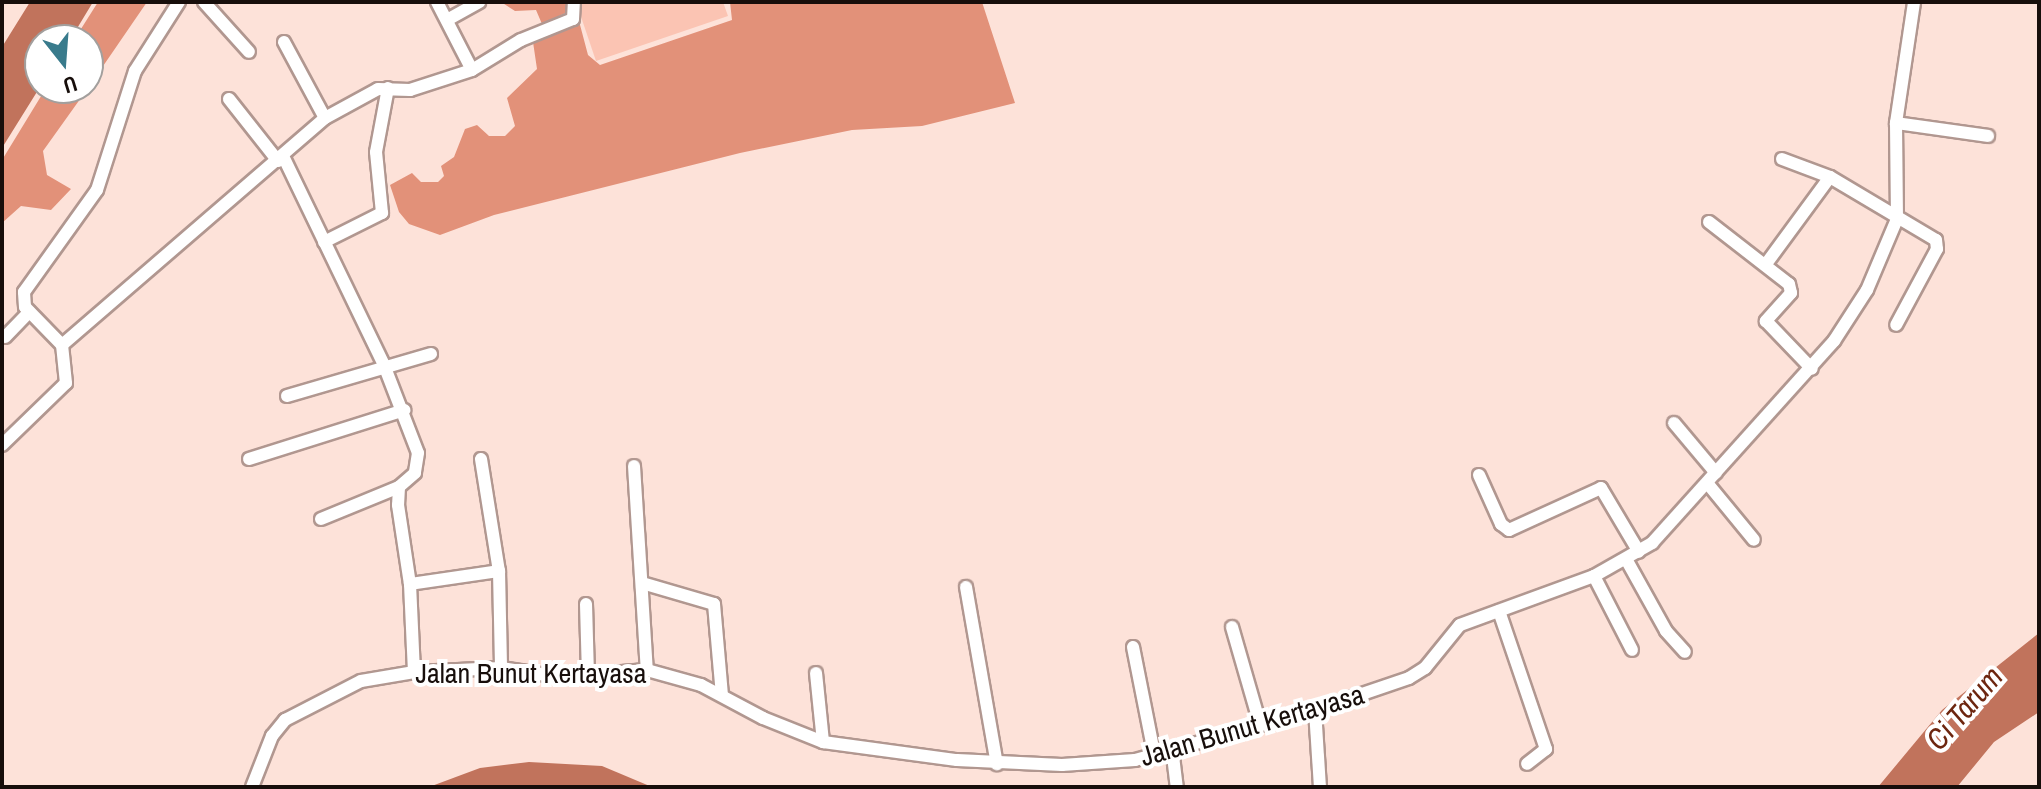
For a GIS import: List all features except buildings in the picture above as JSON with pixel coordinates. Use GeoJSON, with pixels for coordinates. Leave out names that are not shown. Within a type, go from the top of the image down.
{"type":"FeatureCollection","features":[{"type":"Feature","properties":{"kind":"street"},"geometry":{"type":"LineString","coordinates":[[2,445],[66,383],[62,345],[29,312],[24,292],[97,190],[135,71],[179,2]]}},
{"type":"Feature","properties":{"kind":"street"},"geometry":{"type":"LineString","coordinates":[[204,2],[249,52]]}},
{"type":"Feature","properties":{"kind":"street"},"geometry":{"type":"LineString","coordinates":[[437,2],[472,70]]}},
{"type":"Feature","properties":{"kind":"street"},"geometry":{"type":"LineString","coordinates":[[447,20],[479,2]]}},
{"type":"Feature","properties":{"kind":"street"},"geometry":{"type":"LineString","coordinates":[[62,345],[280,158],[290,145],[325,118],[365,95],[388,88],[426,87],[472,70],[512,44],[573,19],[574,2]]}},
{"type":"Feature","properties":{"kind":"street","name":"Jalan Bunut Kertayasa"},"geometry":{"type":"LineString","coordinates":[[252,787],[272,736],[285,720],[361,681],[414,672],[501,668],[559,677],[647,670],[672,674],[722,695],[763,718],[823,742],[997,764],[1094,765],[1154,753],[1315,710],[1416,674],[1450,633],[1499,611],[1594,576],[1639,552],[1812,369],[1867,290],[1897,219],[1896,123],[1914,2]]}},
{"type":"Feature","properties":{"kind":"street"},"geometry":{"type":"LineString","coordinates":[[284,42],[325,118]]}},
{"type":"Feature","properties":{"kind":"street"},"geometry":{"type":"LineString","coordinates":[[324,242],[382,213],[376,152],[388,88]]}},
{"type":"Feature","properties":{"kind":"street"},"geometry":{"type":"LineString","coordinates":[[229,99],[280,158],[324,242],[404,410],[419,464],[399,487],[321,519]]}},
{"type":"Feature","properties":{"kind":"street"},"geometry":{"type":"LineString","coordinates":[[1896,123],[1988,136]]}},
{"type":"Feature","properties":{"kind":"street"},"geometry":{"type":"LineString","coordinates":[[1782,159],[1830,177],[1937,243],[1896,325]]}},
{"type":"Feature","properties":{"kind":"street"},"geometry":{"type":"LineString","coordinates":[[1766,264],[1830,177]]}},
{"type":"Feature","properties":{"kind":"street"},"geometry":{"type":"LineString","coordinates":[[1709,222],[1766,264],[1791,288],[1767,325],[1812,369]]}},
{"type":"Feature","properties":{"kind":"street"},"geometry":{"type":"LineString","coordinates":[[5,337],[29,312]]}},
{"type":"Feature","properties":{"kind":"street"},"geometry":{"type":"LineString","coordinates":[[287,396],[384,365],[431,354]]}},
{"type":"Feature","properties":{"kind":"street"},"geometry":{"type":"LineString","coordinates":[[249,459],[404,410]]}},
{"type":"Feature","properties":{"kind":"street"},"geometry":{"type":"LineString","coordinates":[[1674,423],[1754,540]]}},
{"type":"Feature","properties":{"kind":"street"},"geometry":{"type":"LineString","coordinates":[[481,459],[499,571],[501,668]]}},
{"type":"Feature","properties":{"kind":"street"},"geometry":{"type":"LineString","coordinates":[[634,466],[647,670]]}},
{"type":"Feature","properties":{"kind":"street"},"geometry":{"type":"LineString","coordinates":[[1479,475],[1505,529],[1601,488],[1639,552]]}},
{"type":"Feature","properties":{"kind":"street"},"geometry":{"type":"LineString","coordinates":[[399,487],[410,584],[414,672]]}},
{"type":"Feature","properties":{"kind":"street"},"geometry":{"type":"LineString","coordinates":[[1626,559],[1666,631],[1685,652]]}},
{"type":"Feature","properties":{"kind":"street"},"geometry":{"type":"LineString","coordinates":[[410,584],[499,571]]}},
{"type":"Feature","properties":{"kind":"street"},"geometry":{"type":"LineString","coordinates":[[1594,576],[1632,650]]}},
{"type":"Feature","properties":{"kind":"street"},"geometry":{"type":"LineString","coordinates":[[642,583],[714,604],[722,695]]}},
{"type":"Feature","properties":{"kind":"street"},"geometry":{"type":"LineString","coordinates":[[966,587],[997,764]]}},
{"type":"Feature","properties":{"kind":"street"},"geometry":{"type":"LineString","coordinates":[[586,604],[588,675]]}},
{"type":"Feature","properties":{"kind":"street"},"geometry":{"type":"LineString","coordinates":[[1499,611],[1546,749],[1527,764]]}},
{"type":"Feature","properties":{"kind":"street"},"geometry":{"type":"LineString","coordinates":[[1232,627],[1260,724]]}},
{"type":"Feature","properties":{"kind":"street"},"geometry":{"type":"LineString","coordinates":[[1133,647],[1154,753]]}},
{"type":"Feature","properties":{"kind":"street"},"geometry":{"type":"LineString","coordinates":[[816,673],[823,742]]}},
{"type":"Feature","properties":{"kind":"street"},"geometry":{"type":"LineString","coordinates":[[1315,710],[1320,787]]}},
{"type":"Feature","properties":{"kind":"street"},"geometry":{"type":"LineString","coordinates":[[1172,748],[1177,787]]}},
{"type":"Feature","properties":{"kind":"shaded area"},"geometry":{"type":"Polygon","coordinates":[[[98,2],[147,2],[104,65],[104,24],[84,24],[98,2]]]}},
{"type":"Feature","properties":{"kind":"shaded area"},"geometry":{"type":"Polygon","coordinates":[[[501,2],[570,2],[572,10],[542,24],[536,10],[515,11],[501,2]]]}},
{"type":"Feature","properties":{"kind":"shaded area"},"geometry":{"type":"Polygon","coordinates":[[[576,2],[723,2],[728,16],[596,61],[576,2]]]}},
{"type":"Feature","properties":{"kind":"shaded area"},"geometry":{"type":"Polygon","coordinates":[[[730,2],[982,2],[1015,103],[922,126],[852,130],[740,153],[494,215],[440,235],[409,224],[399,212],[390,185],[412,173],[421,182],[438,182],[444,176],[441,166],[454,157],[465,129],[477,125],[489,136],[505,136],[515,126],[507,98],[537,69],[533,42],[579,21],[588,55],[600,65],[732,20],[730,2]]]}},
{"type":"Feature","properties":{"kind":"shaded area"},"geometry":{"type":"Polygon","coordinates":[[[36,104],[77,104],[43,151],[47,175],[71,189],[51,210],[21,206],[2,223],[2,160],[36,104]]]}},
{"type":"Feature","properties":{"kind":"water"},"geometry":{"type":"Polygon","coordinates":[[[30,2],[93,2],[80,24],[24,24],[24,104],[29,104],[2,148],[2,47],[30,2]]]}},
{"type":"Feature","properties":{"kind":"water","name":"Ci Tarum"},"geometry":{"type":"Polygon","coordinates":[[[2039,633],[2039,712],[1994,742],[1957,787],[1878,787],[1942,710],[2039,633]]]}},
{"type":"Feature","properties":{"kind":"water"},"geometry":{"type":"Polygon","coordinates":[[[529,762],[602,766],[652,787],[429,787],[480,768],[529,762]]]}}]}
